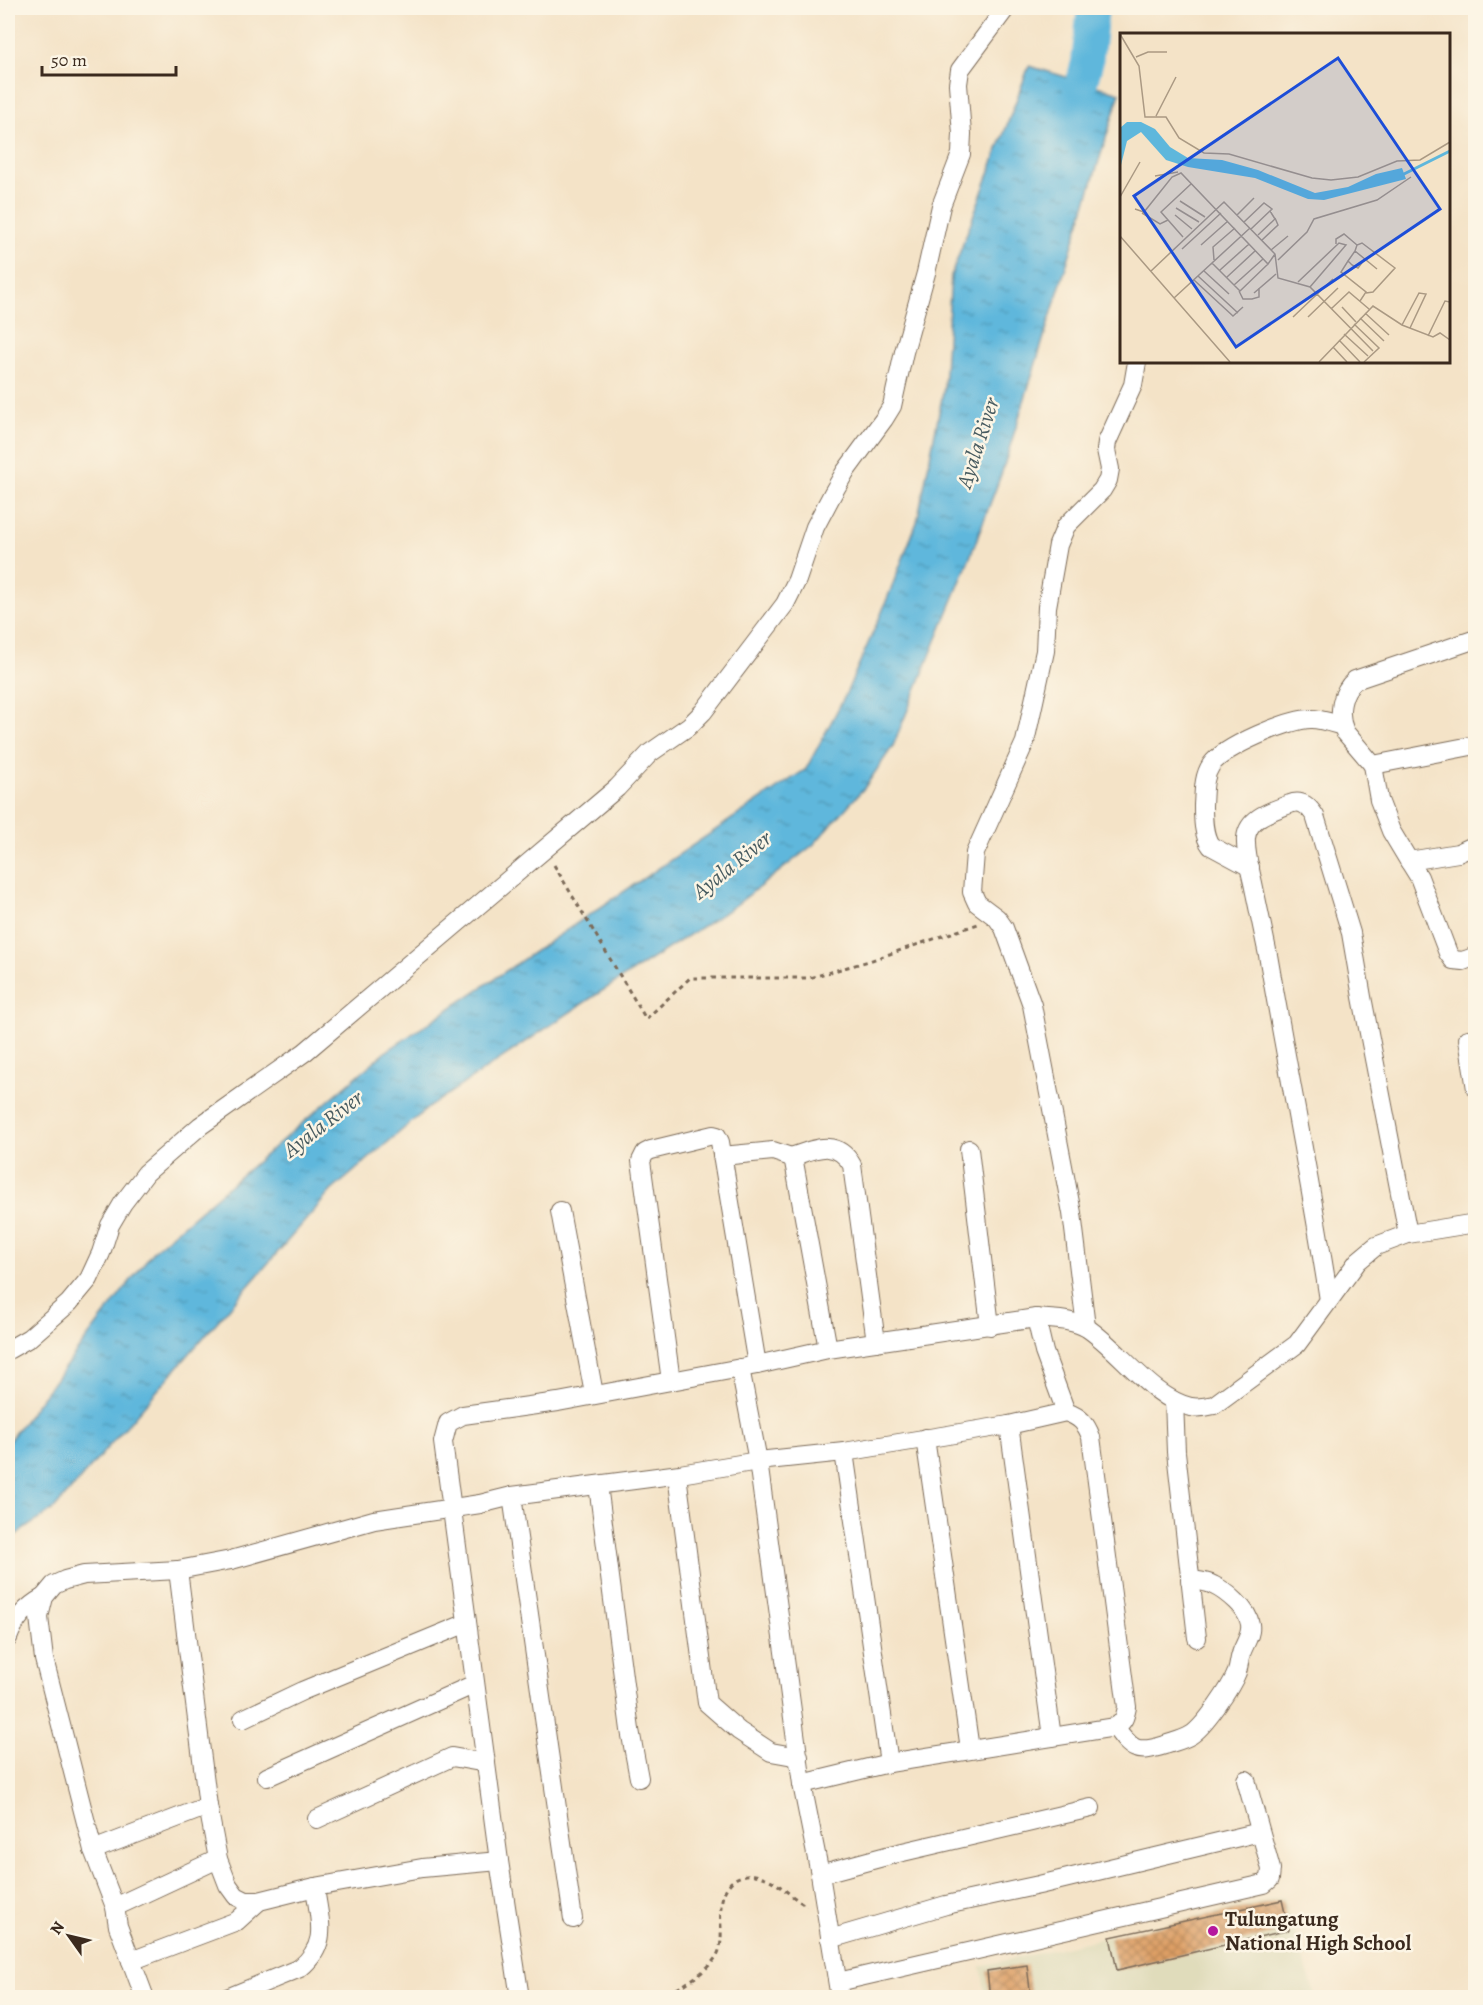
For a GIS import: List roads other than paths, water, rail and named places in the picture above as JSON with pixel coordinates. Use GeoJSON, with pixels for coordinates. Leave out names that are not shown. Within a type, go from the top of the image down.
{"type":"FeatureCollection","features":[{"type":"Feature","properties":{"kind":"street"},"geometry":{"type":"LineString","coordinates":[[8,1350],[29,1338],[69,1304],[89,1278],[110,1225],[123,1203],[146,1173],[200,1126],[305,1052],[617,788],[650,753],[689,726],[703,712],[785,604],[797,580],[815,528],[827,503],[845,472],[891,406],[941,206],[961,154],[962,134],[958,84],[960,70],[1006,8]]}},
{"type":"Feature","properties":{"kind":"street"},"geometry":{"type":"LineString","coordinates":[[1086,1327],[1072,1213],[1032,1005],[1004,928],[997,918],[977,903],[972,892],[975,853],[1025,742],[1045,651],[1047,607],[1058,545],[1066,526],[1102,490],[1108,480],[1110,469],[1106,450],[1107,442],[1133,385],[1137,363]]}},
{"type":"Feature","properties":{"kind":"street"},"geometry":{"type":"LineString","coordinates":[[1476,639],[1355,680],[1346,687],[1342,698],[1342,726],[1354,744],[1373,765],[1379,800],[1391,831],[1419,877],[1448,953],[1453,960],[1463,961],[1476,956]]}},
{"type":"Feature","properties":{"kind":"street"},"geometry":{"type":"LineString","coordinates":[[1250,867],[1211,846],[1207,841],[1203,815],[1204,783],[1212,764],[1225,752],[1292,721],[1310,719],[1342,726]]}},
{"type":"Feature","properties":{"kind":"street"},"geometry":{"type":"LineString","coordinates":[[1373,765],[1475,747]]}},
{"type":"Feature","properties":{"kind":"street"},"geometry":{"type":"LineString","coordinates":[[1329,1300],[1317,1221],[1246,839],[1249,827],[1255,819],[1293,802],[1302,802],[1315,816],[1351,933],[1408,1234]]}},
{"type":"Feature","properties":{"kind":"street"},"geometry":{"type":"LineString","coordinates":[[1409,861],[1458,853],[1476,845]]}},
{"type":"Feature","properties":{"kind":"street"},"geometry":{"type":"LineString","coordinates":[[1468,1039],[1476,1089]]}},
{"type":"Feature","properties":{"kind":"street"},"geometry":{"type":"LineString","coordinates":[[671,1381],[641,1175],[641,1161],[645,1153],[651,1150],[713,1135],[719,1139],[722,1156],[759,1461],[802,1784],[820,1874],[839,1990],[1257,1886],[1270,1879],[1271,1869],[1246,1780]]}},
{"type":"Feature","properties":{"kind":"street"},"geometry":{"type":"LineString","coordinates":[[722,1156],[773,1151],[791,1157],[812,1150],[837,1148],[846,1154],[852,1165],[876,1342]]}},
{"type":"Feature","properties":{"kind":"street"},"geometry":{"type":"LineString","coordinates":[[969,1149],[990,1326]]}},
{"type":"Feature","properties":{"kind":"street"},"geometry":{"type":"LineString","coordinates":[[791,1157],[794,1162],[828,1349]]}},
{"type":"Feature","properties":{"kind":"street"},"geometry":{"type":"LineString","coordinates":[[560,1211],[594,1394]]}},
{"type":"Feature","properties":{"kind":"street"},"geometry":{"type":"LineString","coordinates":[[519,1998],[443,1442],[448,1423],[463,1415],[558,1402],[828,1349],[1036,1318],[1067,1321],[1086,1327],[1174,1401],[1190,1407],[1214,1405],[1297,1344],[1358,1261],[1376,1246],[1408,1234],[1476,1223]]}},
{"type":"Feature","properties":{"kind":"street"},"geometry":{"type":"LineString","coordinates":[[1036,1318],[1044,1352],[1066,1412]]}},
{"type":"Feature","properties":{"kind":"street"},"geometry":{"type":"LineString","coordinates":[[1174,1401],[1176,1452],[1197,1638]]}},
{"type":"Feature","properties":{"kind":"street"},"geometry":{"type":"LineString","coordinates":[[8,1638],[12,1626],[28,1606],[44,1597],[54,1585],[84,1575],[178,1570],[231,1560],[374,1520],[480,1504],[512,1496],[759,1461],[844,1452],[1009,1425],[1066,1412],[1079,1417],[1087,1425],[1091,1437],[1127,1707],[1122,1723],[1115,1727],[889,1763],[802,1784]]}},
{"type":"Feature","properties":{"kind":"street"},"geometry":{"type":"LineString","coordinates":[[1009,1425],[1052,1737]]}},
{"type":"Feature","properties":{"kind":"street"},"geometry":{"type":"LineString","coordinates":[[925,1438],[970,1749]]}},
{"type":"Feature","properties":{"kind":"street"},"geometry":{"type":"LineString","coordinates":[[844,1452],[889,1763]]}},
{"type":"Feature","properties":{"kind":"street"},"geometry":{"type":"LineString","coordinates":[[677,1474],[707,1703],[739,1731],[771,1752],[799,1757]]}},
{"type":"Feature","properties":{"kind":"street"},"geometry":{"type":"LineString","coordinates":[[598,1485],[630,1730],[639,1778]]}},
{"type":"Feature","properties":{"kind":"street"},"geometry":{"type":"LineString","coordinates":[[512,1496],[573,1919]]}},
{"type":"Feature","properties":{"kind":"street"},"geometry":{"type":"LineString","coordinates":[[178,1570],[208,1806],[218,1859],[228,1885],[236,1896],[246,1901],[259,1900],[315,1887],[422,1868],[499,1861]]}},
{"type":"Feature","properties":{"kind":"street"},"geometry":{"type":"LineString","coordinates":[[1115,1727],[1127,1743],[1137,1749],[1160,1746],[1186,1738],[1197,1731],[1233,1681],[1249,1635],[1251,1627],[1249,1618],[1227,1595],[1214,1586],[1204,1581],[1190,1580]]}},
{"type":"Feature","properties":{"kind":"street"},"geometry":{"type":"LineString","coordinates":[[44,1597],[39,1617],[44,1659],[93,1850],[115,1906],[118,1926],[145,1998]]}},
{"type":"Feature","properties":{"kind":"street"},"geometry":{"type":"LineString","coordinates":[[243,1719],[302,1691],[467,1623]]}},
{"type":"Feature","properties":{"kind":"street"},"geometry":{"type":"LineString","coordinates":[[267,1777],[475,1684]]}},
{"type":"Feature","properties":{"kind":"street"},"geometry":{"type":"LineString","coordinates":[[317,1819],[452,1757],[486,1763]]}},
{"type":"Feature","properties":{"kind":"street"},"geometry":{"type":"LineString","coordinates":[[93,1850],[208,1806]]}},
{"type":"Feature","properties":{"kind":"street"},"geometry":{"type":"LineString","coordinates":[[820,1874],[905,1851],[1091,1808]]}},
{"type":"Feature","properties":{"kind":"street"},"geometry":{"type":"LineString","coordinates":[[830,1939],[945,1905],[1260,1832]]}},
{"type":"Feature","properties":{"kind":"street"},"geometry":{"type":"LineString","coordinates":[[115,1906],[218,1859]]}},
{"type":"Feature","properties":{"kind":"street"},"geometry":{"type":"LineString","coordinates":[[227,1998],[300,1968],[310,1960],[319,1948],[320,1932],[315,1887]]}},
{"type":"Feature","properties":{"kind":"street"},"geometry":{"type":"LineString","coordinates":[[131,1961],[237,1922],[259,1900]]}},
{"type":"Feature","properties":{"kind":"water"},"geometry":{"type":"Polygon","coordinates":[[[1029,66],[1120,93],[1002,472],[969,560],[893,746],[865,787],[813,845],[736,905],[588,1000],[429,1107],[331,1191],[55,1508],[8,1540],[8,1442],[154,1250],[384,1053],[806,769],[845,696],[882,612],[917,522],[944,388],[951,276],[1029,66]]]}},
{"type":"Feature","properties":{"kind":"waterway","name":"Ayala River"},"geometry":{"type":"LineString","coordinates":[[1071,121],[1087,63],[1093,8]]}},
{"type":"Feature","properties":{"kind":"place","name":"Tulungatung National High School"},"geometry":{"type":"Point","coordinates":[1213,1931]}}]}
